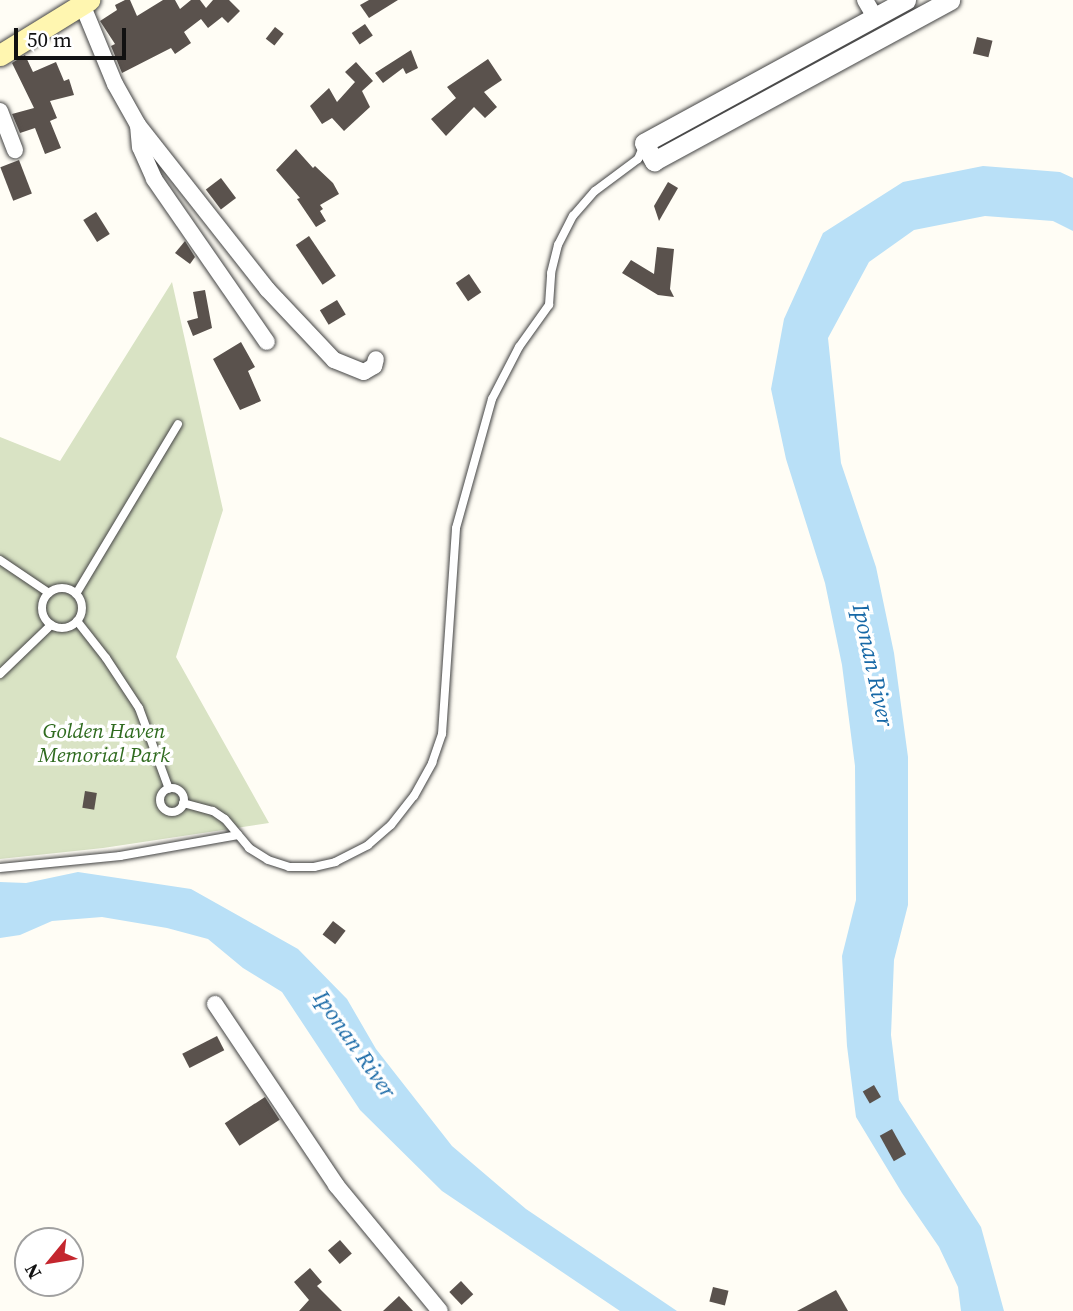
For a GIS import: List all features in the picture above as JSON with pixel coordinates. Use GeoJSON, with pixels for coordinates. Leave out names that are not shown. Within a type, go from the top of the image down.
{"type":"FeatureCollection","features":[{"type":"Feature","properties":{"kind":"main road"},"geometry":{"type":"LineString","coordinates":[[0,55],[85,2]]}},
{"type":"Feature","properties":{"kind":"street"},"geometry":{"type":"LineString","coordinates":[[645,154],[870,8],[906,0]]}},
{"type":"Feature","properties":{"kind":"street"},"geometry":{"type":"LineString","coordinates":[[645,154],[950,0]]}},
{"type":"Feature","properties":{"kind":"street"},"geometry":{"type":"LineString","coordinates":[[85,2],[115,84],[138,125],[231,246],[314,343],[334,360],[358,372],[369,369],[376,359]]}},
{"type":"Feature","properties":{"kind":"street"},"geometry":{"type":"LineString","coordinates":[[0,111],[15,150]]}},
{"type":"Feature","properties":{"kind":"street"},"geometry":{"type":"LineString","coordinates":[[138,125],[140,147],[154,179],[267,342]]}},
{"type":"Feature","properties":{"kind":"street"},"geometry":{"type":"LineString","coordinates":[[215,1004],[336,1185],[440,1311]]}},
{"type":"Feature","properties":{"kind":"lane"},"geometry":{"type":"LineString","coordinates":[[183,803],[213,811],[259,854],[289,867],[314,867],[335,862],[368,845],[391,825],[414,796],[432,763],[442,734],[456,528],[492,399],[519,347],[549,305],[551,273],[558,245],[573,216],[595,191],[645,154]]}},
{"type":"Feature","properties":{"kind":"lane"},"geometry":{"type":"LineString","coordinates":[[76,594],[178,424]]}},
{"type":"Feature","properties":{"kind":"lane"},"geometry":{"type":"LineString","coordinates":[[0,561],[48,593]]}},
{"type":"Feature","properties":{"kind":"lane"},"geometry":{"type":"LineString","coordinates":[[48,593],[65,588],[76,594],[81,604],[77,621],[68,627],[51,625]]}},
{"type":"Feature","properties":{"kind":"lane"},"geometry":{"type":"LineString","coordinates":[[48,593],[42,610],[51,625]]}},
{"type":"Feature","properties":{"kind":"lane"},"geometry":{"type":"LineString","coordinates":[[77,621],[106,657],[139,708],[169,789]]}},
{"type":"Feature","properties":{"kind":"lane"},"geometry":{"type":"LineString","coordinates":[[0,674],[51,625]]}},
{"type":"Feature","properties":{"kind":"lane"},"geometry":{"type":"LineString","coordinates":[[169,789],[180,792],[183,803]]}},
{"type":"Feature","properties":{"kind":"lane"},"geometry":{"type":"LineString","coordinates":[[169,789],[161,796],[165,810],[176,811],[183,803]]}},
{"type":"Feature","properties":{"kind":"lane"},"geometry":{"type":"LineString","coordinates":[[0,868],[120,856],[238,835]]}},
{"type":"Feature","properties":{"kind":"green space","name":"Golden Haven Memorial Park"},"geometry":{"type":"Polygon","coordinates":[[[172,282],[223,510],[176,657],[269,823],[103,848],[0,859],[0,437],[60,461],[172,282]]]}},
{"type":"Feature","properties":{"kind":"water","name":"Iponan River"},"geometry":{"type":"Polygon","coordinates":[[[983,166],[1060,172],[1073,178],[1073,231],[1053,221],[985,216],[914,230],[869,262],[828,338],[841,463],[876,567],[894,653],[908,757],[908,905],[894,960],[891,1035],[899,1100],[981,1227],[1004,1311],[961,1311],[958,1287],[939,1247],[902,1193],[856,1117],[847,1046],[842,956],[856,900],[855,766],[842,665],[825,583],[786,459],[771,389],[784,319],[823,233],[903,182],[983,166]]]}},
{"type":"Feature","properties":{"kind":"water","name":"Iponan River"},"geometry":{"type":"Polygon","coordinates":[[[78,872],[191,889],[298,949],[347,999],[376,1049],[452,1146],[526,1209],[677,1311],[620,1311],[442,1191],[360,1110],[282,992],[243,968],[208,939],[167,928],[102,917],[52,921],[20,935],[0,938],[0,882],[26,883],[78,872]]]}},
{"type":"Feature","properties":{"kind":"building"},"geometry":{"type":"Polygon","coordinates":[[[130,0],[137,16],[163,0],[175,0],[180,9],[191,0],[200,0],[206,8],[213,0],[229,0],[240,11],[228,23],[222,17],[208,28],[201,19],[184,32],[191,43],[175,54],[171,48],[122,73],[111,46],[115,44],[100,21],[117,10],[115,5],[130,0]]]}},
{"type":"Feature","properties":{"kind":"building"},"geometry":{"type":"Polygon","coordinates":[[[369,0],[398,0],[369,18],[360,5],[369,0]]]}},
{"type":"Feature","properties":{"kind":"building"},"geometry":{"type":"Polygon","coordinates":[[[365,24],[373,36],[360,45],[352,33],[365,24]]]}},
{"type":"Feature","properties":{"kind":"building"},"geometry":{"type":"Polygon","coordinates":[[[275,27],[284,34],[274,46],[266,39],[275,27]]]}},
{"type":"Feature","properties":{"kind":"building"},"geometry":{"type":"Polygon","coordinates":[[[977,37],[993,41],[988,57],[973,53],[977,37]]]}},
{"type":"Feature","properties":{"kind":"building"},"geometry":{"type":"Polygon","coordinates":[[[411,50],[418,68],[406,74],[403,68],[383,83],[375,73],[411,50]]]}},
{"type":"Feature","properties":{"kind":"building"},"geometry":{"type":"Polygon","coordinates":[[[25,55],[33,72],[56,62],[64,81],[69,79],[74,95],[50,101],[57,118],[50,121],[61,148],[45,154],[35,128],[20,133],[12,114],[34,108],[12,63],[25,55]]]}},
{"type":"Feature","properties":{"kind":"building"},"geometry":{"type":"Polygon","coordinates":[[[488,59],[502,80],[484,92],[497,107],[485,118],[474,107],[446,136],[431,119],[456,98],[447,87],[488,59]]]}},
{"type":"Feature","properties":{"kind":"building"},"geometry":{"type":"Polygon","coordinates":[[[356,62],[373,81],[362,91],[370,107],[344,131],[332,118],[322,124],[310,106],[329,88],[337,102],[355,82],[345,72],[356,62]]]}},
{"type":"Feature","properties":{"kind":"building"},"geometry":{"type":"Polygon","coordinates":[[[296,149],[313,168],[315,166],[333,183],[339,194],[320,205],[323,209],[320,211],[326,221],[316,227],[297,199],[300,198],[276,170],[296,149]]]}},
{"type":"Feature","properties":{"kind":"building"},"geometry":{"type":"Polygon","coordinates":[[[19,160],[32,194],[13,201],[0,167],[19,160]]]}},
{"type":"Feature","properties":{"kind":"building"},"geometry":{"type":"Polygon","coordinates":[[[221,178],[236,198],[221,209],[206,189],[221,178]]]}},
{"type":"Feature","properties":{"kind":"building"},"geometry":{"type":"Polygon","coordinates":[[[668,182],[678,188],[659,221],[654,206],[668,182]]]}},
{"type":"Feature","properties":{"kind":"building"},"geometry":{"type":"Polygon","coordinates":[[[96,212],[110,234],[97,242],[83,220],[96,212]]]}},
{"type":"Feature","properties":{"kind":"building"},"geometry":{"type":"Polygon","coordinates":[[[309,236],[336,276],[323,285],[296,245],[309,236]]]}},
{"type":"Feature","properties":{"kind":"building"},"geometry":{"type":"Polygon","coordinates":[[[185,241],[195,257],[190,264],[175,253],[185,241]]]}},
{"type":"Feature","properties":{"kind":"building"},"geometry":{"type":"Polygon","coordinates":[[[657,247],[674,249],[670,289],[674,297],[658,295],[622,273],[631,260],[654,274],[657,247]]]}},
{"type":"Feature","properties":{"kind":"building"},"geometry":{"type":"Polygon","coordinates":[[[469,274],[481,292],[468,301],[456,283],[469,274]]]}},
{"type":"Feature","properties":{"kind":"building"},"geometry":{"type":"Polygon","coordinates":[[[205,290],[212,328],[193,336],[187,321],[198,318],[193,292],[205,290]]]}},
{"type":"Feature","properties":{"kind":"building"},"geometry":{"type":"Polygon","coordinates":[[[337,300],[346,315],[329,325],[320,310],[337,300]]]}},
{"type":"Feature","properties":{"kind":"building"},"geometry":{"type":"Polygon","coordinates":[[[241,342],[255,367],[248,371],[261,401],[240,410],[213,359],[241,342]]]}},
{"type":"Feature","properties":{"kind":"building"},"geometry":{"type":"Polygon","coordinates":[[[85,791],[97,793],[94,810],[82,808],[85,791]]]}},
{"type":"Feature","properties":{"kind":"building"},"geometry":{"type":"Polygon","coordinates":[[[333,921],[346,931],[335,944],[323,934],[333,921]]]}},
{"type":"Feature","properties":{"kind":"building"},"geometry":{"type":"Polygon","coordinates":[[[217,1036],[224,1050],[190,1068],[182,1054],[217,1036]]]}},
{"type":"Feature","properties":{"kind":"building"},"geometry":{"type":"Polygon","coordinates":[[[874,1085],[881,1097],[870,1104],[863,1092],[874,1085]]]}},
{"type":"Feature","properties":{"kind":"building"},"geometry":{"type":"Polygon","coordinates":[[[265,1097],[280,1120],[239,1146],[225,1123],[265,1097]]]}},
{"type":"Feature","properties":{"kind":"building"},"geometry":{"type":"Polygon","coordinates":[[[892,1129],[906,1154],[894,1161],[880,1136],[892,1129]]]}},
{"type":"Feature","properties":{"kind":"building"},"geometry":{"type":"Polygon","coordinates":[[[340,1240],[352,1254],[340,1264],[328,1250],[340,1240]]]}},
{"type":"Feature","properties":{"kind":"building"},"geometry":{"type":"Polygon","coordinates":[[[310,1268],[322,1282],[317,1286],[342,1311],[299,1311],[309,1300],[294,1282],[310,1268]]]}},
{"type":"Feature","properties":{"kind":"building"},"geometry":{"type":"Polygon","coordinates":[[[461,1281],[473,1294],[462,1305],[449,1292],[461,1281]]]}},
{"type":"Feature","properties":{"kind":"building"},"geometry":{"type":"Polygon","coordinates":[[[713,1287],[729,1291],[725,1305],[709,1302],[713,1287]]]}},
{"type":"Feature","properties":{"kind":"building"},"geometry":{"type":"Polygon","coordinates":[[[836,1290],[848,1311],[797,1311],[836,1290]]]}},
{"type":"Feature","properties":{"kind":"building"},"geometry":{"type":"Polygon","coordinates":[[[399,1296],[413,1311],[383,1311],[399,1296]]]}}]}
